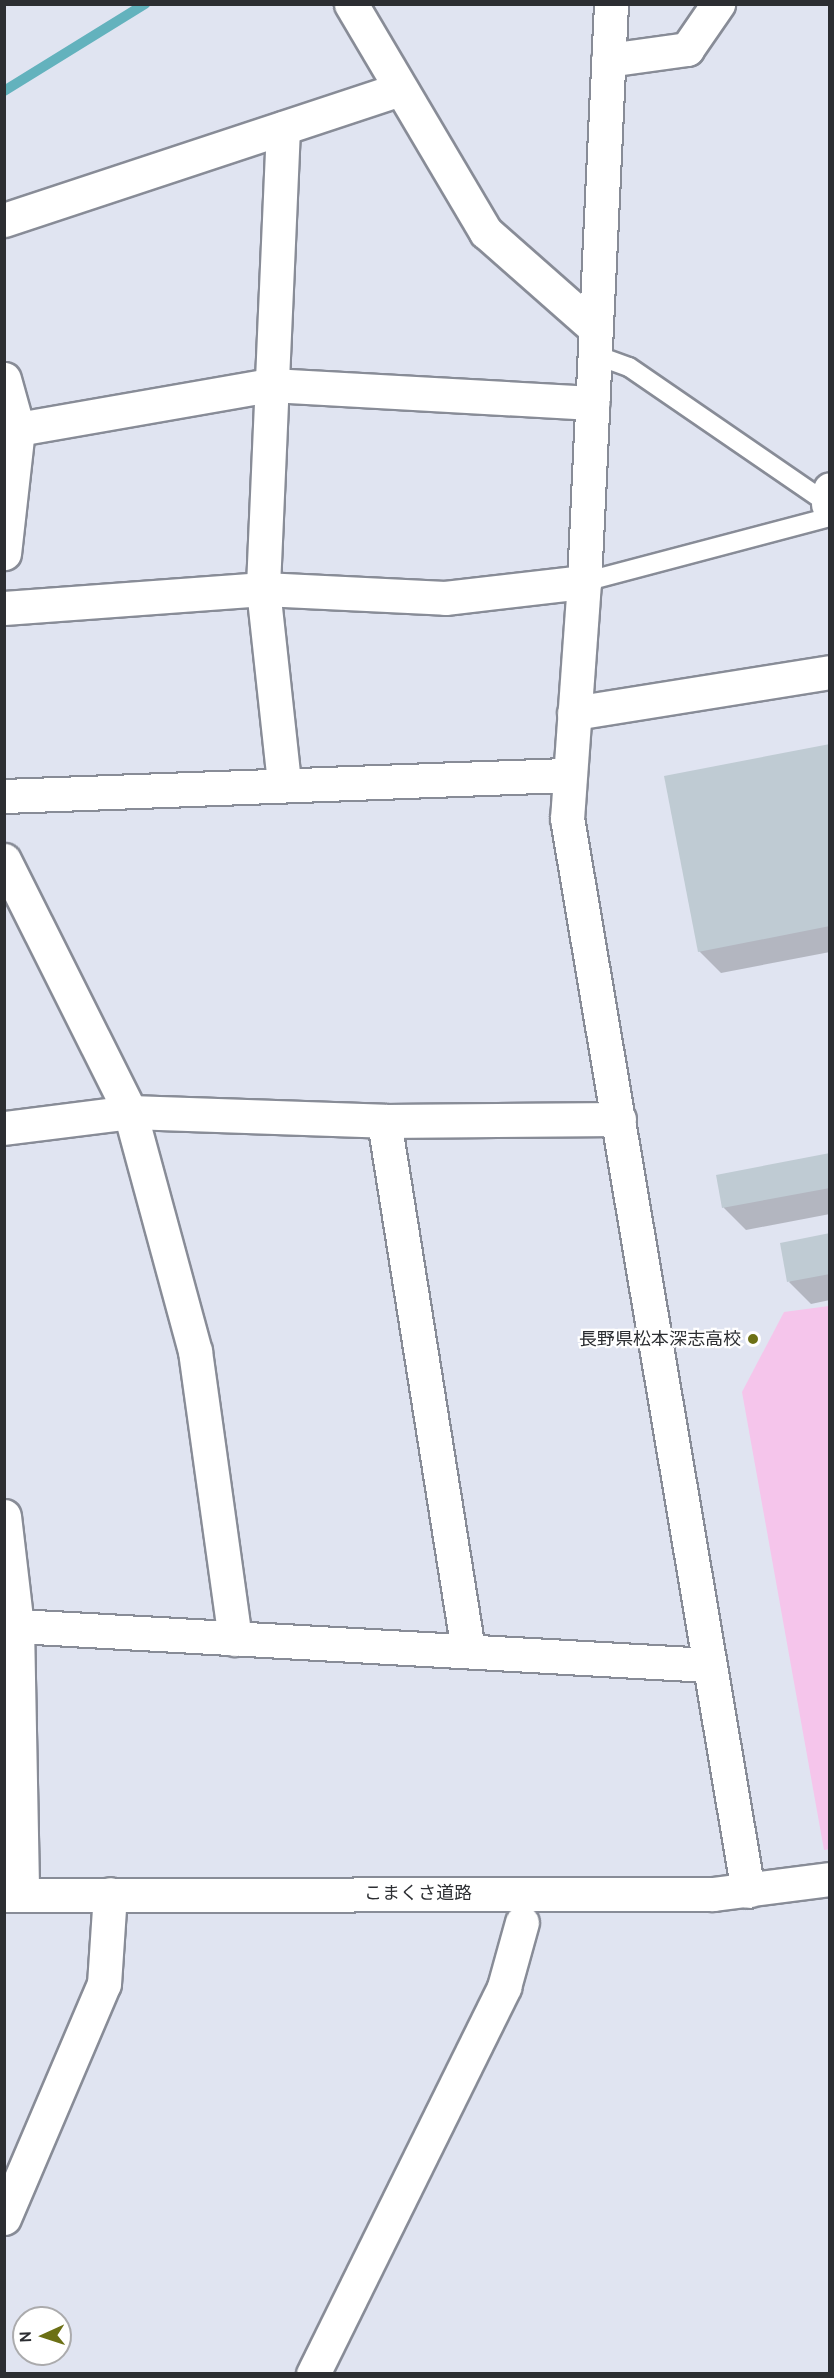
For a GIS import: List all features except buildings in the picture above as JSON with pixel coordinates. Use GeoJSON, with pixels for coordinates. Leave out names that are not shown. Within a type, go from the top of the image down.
{"type":"FeatureCollection","features":[{"type":"Feature","properties":{"kind":"street"},"geometry":{"type":"LineString","coordinates":[[351,4],[397,90],[486,232],[594,341]]}},
{"type":"Feature","properties":{"kind":"street"},"geometry":{"type":"LineString","coordinates":[[611,4],[584,582],[567,775],[567,818],[619,1119],[708,1665],[748,1891]]}},
{"type":"Feature","properties":{"kind":"street"},"geometry":{"type":"LineString","coordinates":[[608,60],[687,49],[718,4]]}},
{"type":"Feature","properties":{"kind":"street"},"geometry":{"type":"LineString","coordinates":[[4,220],[397,90]]}},
{"type":"Feature","properties":{"kind":"street"},"geometry":{"type":"LineString","coordinates":[[283,128],[262,589],[284,782]]}},
{"type":"Feature","properties":{"kind":"street"},"geometry":{"type":"LineString","coordinates":[[4,379],[18,429],[4,553]]}},
{"type":"Feature","properties":{"kind":"street"},"geometry":{"type":"LineString","coordinates":[[18,429],[271,385],[592,403]]}},
{"type":"Feature","properties":{"kind":"street"},"geometry":{"type":"LineString","coordinates":[[4,608],[262,589],[445,598],[584,582]]}},
{"type":"Feature","properties":{"kind":"street"},"geometry":{"type":"LineString","coordinates":[[574,713],[830,672]]}},
{"type":"Feature","properties":{"kind":"street"},"geometry":{"type":"LineString","coordinates":[[4,796],[284,782],[567,775]]}},
{"type":"Feature","properties":{"kind":"street"},"geometry":{"type":"LineString","coordinates":[[4,860],[130,1112],[195,1351],[235,1639]]}},
{"type":"Feature","properties":{"kind":"street"},"geometry":{"type":"LineString","coordinates":[[4,1128],[130,1112],[384,1121],[619,1119]]}},
{"type":"Feature","properties":{"kind":"street"},"geometry":{"type":"LineString","coordinates":[[384,1121],[468,1650]]}},
{"type":"Feature","properties":{"kind":"street"},"geometry":{"type":"LineString","coordinates":[[4,1516],[13,1616],[13,1894]]}},
{"type":"Feature","properties":{"kind":"street"},"geometry":{"type":"LineString","coordinates":[[13,1616],[235,1639],[468,1650],[708,1665]]}},
{"type":"Feature","properties":{"kind":"street","name":"こまくさ道路"},"geometry":{"type":"LineString","coordinates":[[13,1894],[748,1891],[830,1879]]}},
{"type":"Feature","properties":{"kind":"street"},"geometry":{"type":"LineString","coordinates":[[4,2218],[104,1984],[110,1894]]}},
{"type":"Feature","properties":{"kind":"street"},"geometry":{"type":"LineString","coordinates":[[313,2373],[504,1987],[522,1922]]}},
{"type":"Feature","properties":{"kind":"lane"},"geometry":{"type":"LineString","coordinates":[[594,341],[829,504]]}},
{"type":"Feature","properties":{"kind":"lane"},"geometry":{"type":"LineString","coordinates":[[584,582],[829,504]]}},
{"type":"Feature","properties":{"kind":"shaded area"},"geometry":{"type":"Polygon","coordinates":[[[829,1306],[830,1849],[824,1850],[742,1392],[784,1312],[829,1306]]]}},
{"type":"Feature","properties":{"kind":"waterway"},"geometry":{"type":"LineString","coordinates":[[4,91],[145,4]]}},
{"type":"Feature","properties":{"kind":"place","name":"長野県松本深志高校"},"geometry":{"type":"Point","coordinates":[753,1339]}}]}
